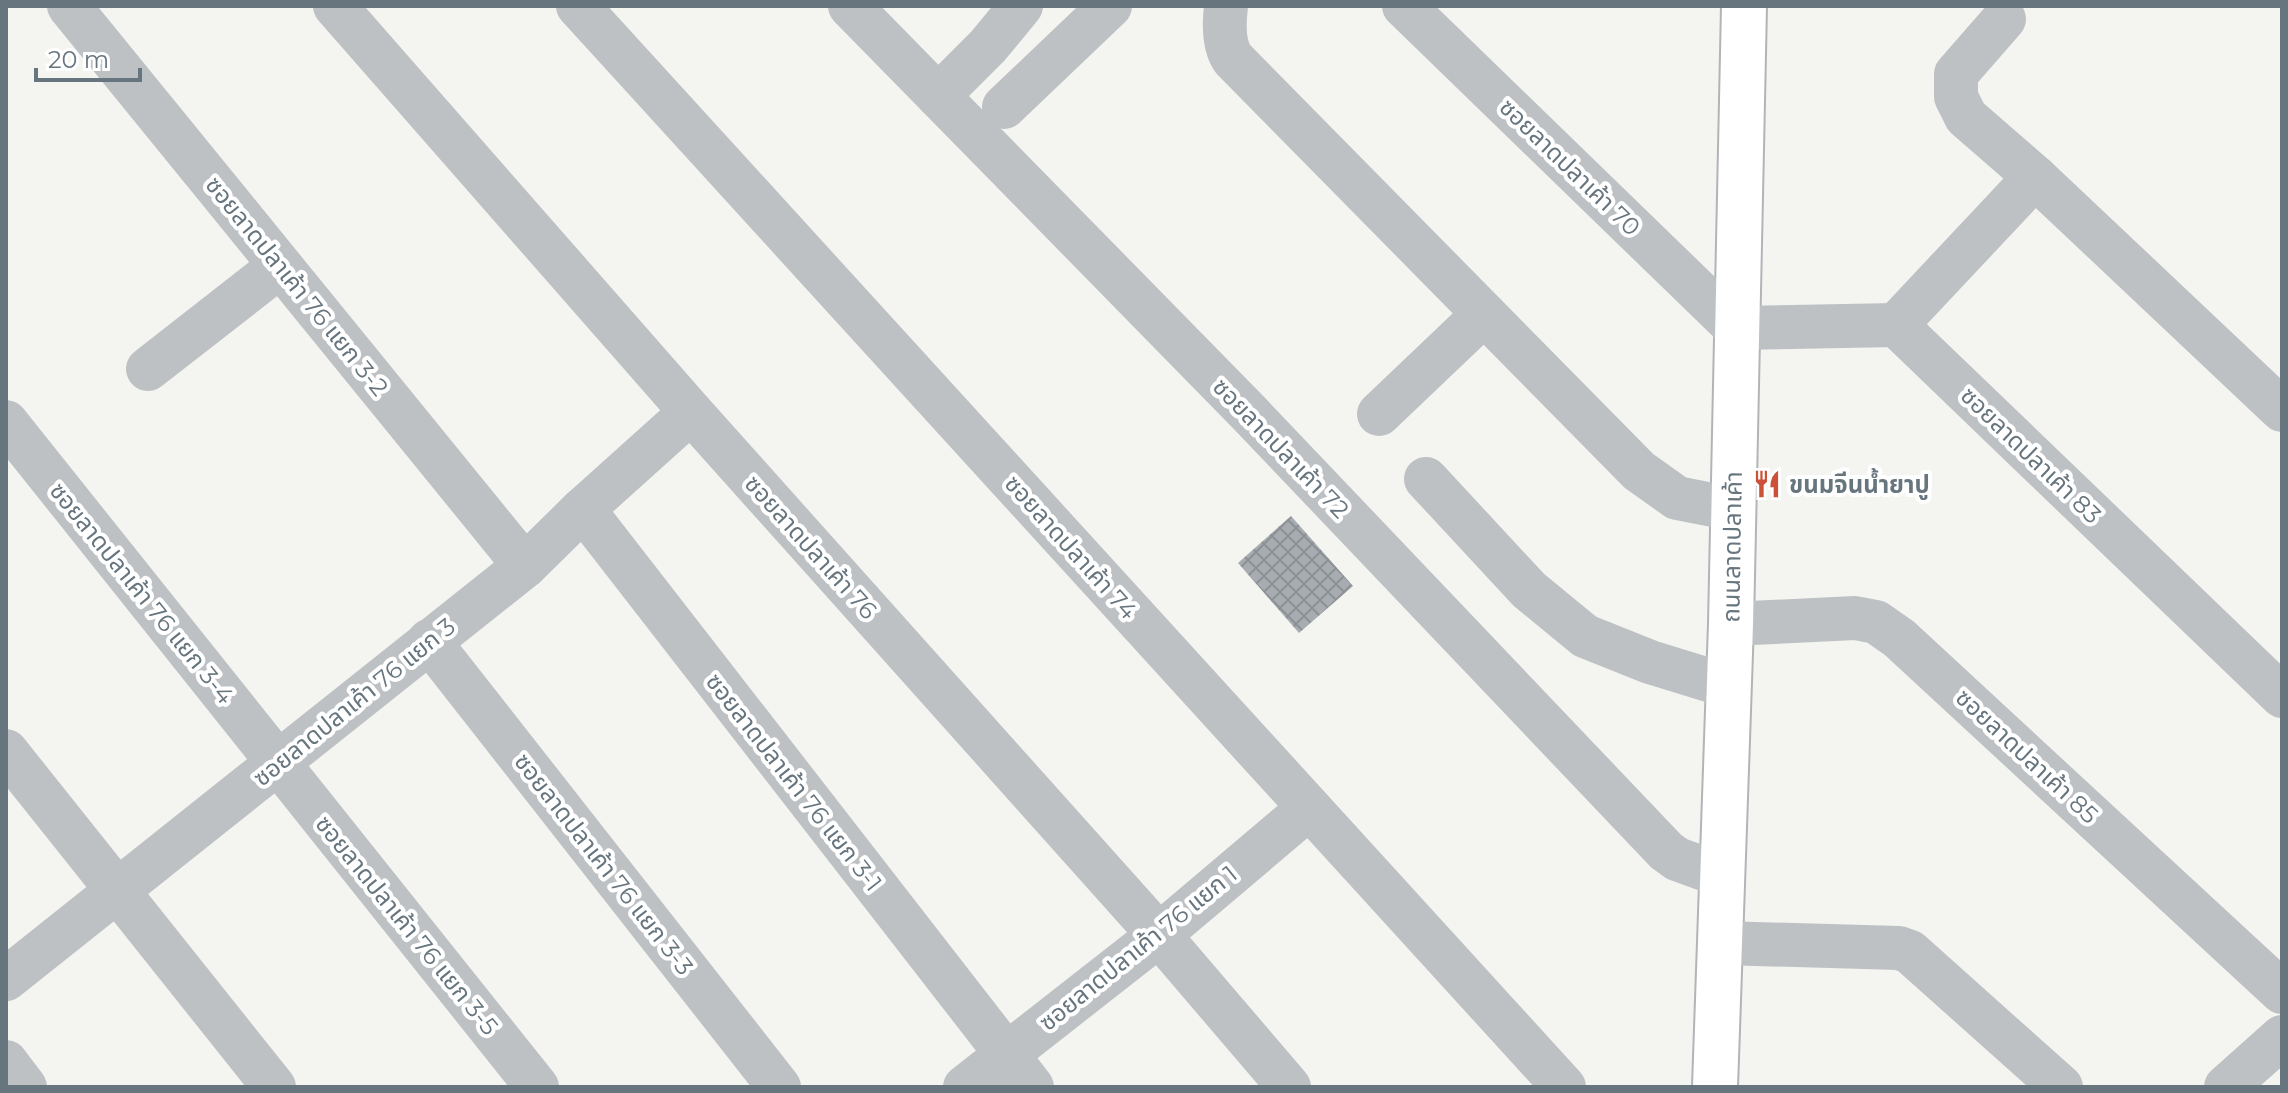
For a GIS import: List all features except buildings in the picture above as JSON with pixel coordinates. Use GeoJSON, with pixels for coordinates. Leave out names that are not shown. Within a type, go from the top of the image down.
{"type":"FeatureCollection","features":[{"type":"Feature","properties":{"kind":"main road","name":"ถนนลาดปลาเค้า"},"geometry":{"type":"LineString","coordinates":[[1715,1087],[1731,624],[1744,6]]}},
{"type":"Feature","properties":{"kind":"street","name":"ซอยลาดปลาเค้า 76 แยก 3-2"},"geometry":{"type":"LineString","coordinates":[[69,6],[525,566]]}},
{"type":"Feature","properties":{"kind":"street","name":"ซอยลาดปลาเค้า 76"},"geometry":{"type":"LineString","coordinates":[[335,6],[691,412],[1159,935],[1289,1087]]}},
{"type":"Feature","properties":{"kind":"street","name":"ซอยลาดปลาเค้า 74"},"geometry":{"type":"LineString","coordinates":[[578,6],[1564,1087]]}},
{"type":"Feature","properties":{"kind":"street","name":"ซอยลาดปลาเค้า 72"},"geometry":{"type":"LineString","coordinates":[[850,6],[1249,413],[1666,851],[1677,859],[1721,875]]}},
{"type":"Feature","properties":{"kind":"street"},"geometry":{"type":"LineString","coordinates":[[938,96],[988,46],[1021,6]]}},
{"type":"Feature","properties":{"kind":"street"},"geometry":{"type":"LineString","coordinates":[[1004,107],[1110,6]]}},
{"type":"Feature","properties":{"kind":"street"},"geometry":{"type":"LineString","coordinates":[[1226,6],[1225,31],[1228,52],[1233,59],[1639,471],[1677,498],[1733,509]]}},
{"type":"Feature","properties":{"kind":"street","name":"ซอยลาดปลาเค้า 70"},"geometry":{"type":"LineString","coordinates":[[1404,6],[1736,328]]}},
{"type":"Feature","properties":{"kind":"street"},"geometry":{"type":"LineString","coordinates":[[2004,19],[1956,74],[1956,97],[1966,117],[2035,177],[2282,410]]}},
{"type":"Feature","properties":{"kind":"street"},"geometry":{"type":"LineString","coordinates":[[1736,328],[1896,325],[2035,177]]}},
{"type":"Feature","properties":{"kind":"street"},"geometry":{"type":"LineString","coordinates":[[148,369],[280,266]]}},
{"type":"Feature","properties":{"kind":"street"},"geometry":{"type":"LineString","coordinates":[[1379,414],[1484,314]]}},
{"type":"Feature","properties":{"kind":"street","name":"ซอยลาดปลาเค้า 83"},"geometry":{"type":"LineString","coordinates":[[1896,325],[2282,696]]}},
{"type":"Feature","properties":{"kind":"street","name":"ซอยลาดปลาเค้า 76 แยก 3"},"geometry":{"type":"LineString","coordinates":[[6,979],[525,566],[691,412]]}},
{"type":"Feature","properties":{"kind":"street","name":"ซอยลาดปลาเค้า 76 แยก 3-4"},"geometry":{"type":"LineString","coordinates":[[6,422],[278,764]]}},
{"type":"Feature","properties":{"kind":"street"},"geometry":{"type":"LineString","coordinates":[[1426,479],[1529,590],[1585,636],[1650,662],[1728,686]]}},
{"type":"Feature","properties":{"kind":"street","name":"ซอยลาดปลาเค้า 76 แยก 3-1"},"geometry":{"type":"LineString","coordinates":[[583,509],[1019,1071]]}},
{"type":"Feature","properties":{"kind":"street","name":"ซอยลาดปลาเค้า 85"},"geometry":{"type":"LineString","coordinates":[[1731,624],[1855,618],[1876,622],[1899,638],[2282,992]]}},
{"type":"Feature","properties":{"kind":"street","name":"ซอยลาดปลาเค้า 76 แยก 3-3"},"geometry":{"type":"LineString","coordinates":[[429,641],[779,1087]]}},
{"type":"Feature","properties":{"kind":"street"},"geometry":{"type":"LineString","coordinates":[[6,751],[274,1087]]}},
{"type":"Feature","properties":{"kind":"street","name":"ซอยลาดปลาเค้า 76 แยก 3-5"},"geometry":{"type":"LineString","coordinates":[[278,764],[537,1087]]}},
{"type":"Feature","properties":{"kind":"street","name":"ซอยลาดปลาเค้า 76 แยก 1"},"geometry":{"type":"LineString","coordinates":[[965,1087],[1019,1071],[1159,935],[1309,808]]}},
{"type":"Feature","properties":{"kind":"street"},"geometry":{"type":"LineString","coordinates":[[1721,943],[1899,948],[1910,952],[2061,1087]]}},
{"type":"Feature","properties":{"kind":"street"},"geometry":{"type":"LineString","coordinates":[[2226,1087],[2282,1037]]}},
{"type":"Feature","properties":{"kind":"street"},"geometry":{"type":"LineString","coordinates":[[6,1062],[25,1087]]}},
{"type":"Feature","properties":{"kind":"place","name":"ขนมจีนน้ำยาปู"},"geometry":{"type":"Point","coordinates":[1767,484]}}]}
